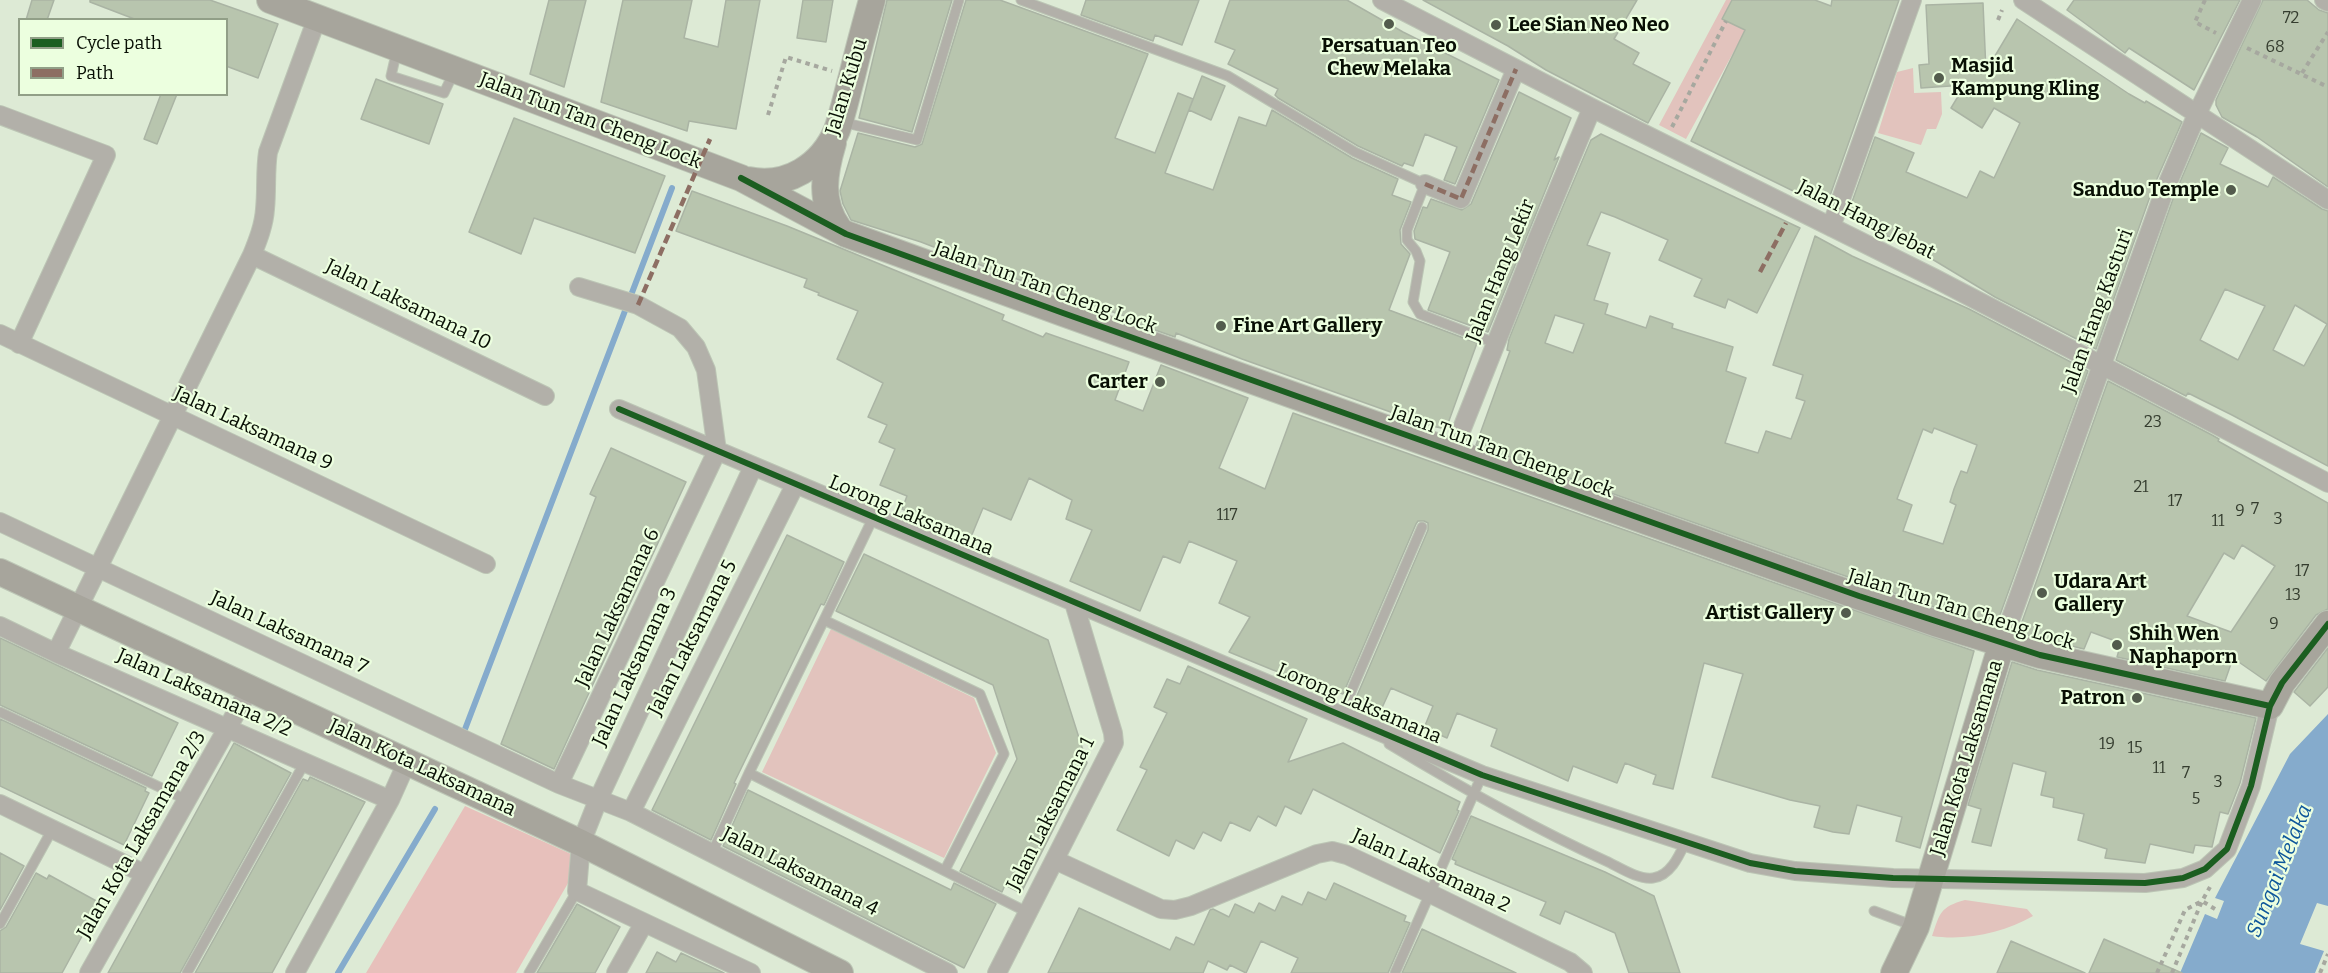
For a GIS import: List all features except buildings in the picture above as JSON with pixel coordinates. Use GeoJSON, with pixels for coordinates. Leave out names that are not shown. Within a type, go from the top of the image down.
{"type":"FeatureCollection","features":[{"type":"Feature","properties":{"kind":"street","name":"Jalan Tun Tan Cheng Lock"},"geometry":{"type":"LineString","coordinates":[[270,0],[741,178],[846,234],[1836,589],[2002,643],[2069,662],[2270,706]]}},
{"type":"Feature","properties":{"kind":"street","name":"Jalan Kubu"},"geometry":{"type":"LineString","coordinates":[[741,178],[774,182],[806,170],[818,159],[838,126],[872,0]]}},
{"type":"Feature","properties":{"kind":"street","name":"Jalan Hang Jebat"},"geometry":{"type":"LineString","coordinates":[[1382,0],[1831,227],[2328,483]]}},
{"type":"Feature","properties":{"kind":"street"},"geometry":{"type":"LineString","coordinates":[[1831,227],[1912,0]]}},
{"type":"Feature","properties":{"kind":"street"},"geometry":{"type":"LineString","coordinates":[[2023,0],[2328,200]]}},
{"type":"Feature","properties":{"kind":"street","name":"Jalan Hang Kasturi"},"geometry":{"type":"LineString","coordinates":[[2002,643],[2164,192],[2197,114],[2252,0]]}},
{"type":"Feature","properties":{"kind":"street"},"geometry":{"type":"LineString","coordinates":[[56,653],[252,255],[262,229],[266,208],[265,172],[268,152],[317,18]]}},
{"type":"Feature","properties":{"kind":"street"},"geometry":{"type":"LineString","coordinates":[[1425,184],[1461,199],[1516,69]]}},
{"type":"Feature","properties":{"kind":"street","name":"Jalan Hang Lekir"},"geometry":{"type":"LineString","coordinates":[[1453,451],[1592,108]]}},
{"type":"Feature","properties":{"kind":"street"},"geometry":{"type":"LineString","coordinates":[[0,115],[106,155],[19,344]]}},
{"type":"Feature","properties":{"kind":"street"},"geometry":{"type":"LineString","coordinates":[[838,126],[829,156],[825,193],[827,207],[839,229]]}},
{"type":"Feature","properties":{"kind":"street","name":"Jalan Laksamana 10"},"geometry":{"type":"LineString","coordinates":[[252,255],[545,396]]}},
{"type":"Feature","properties":{"kind":"street"},"geometry":{"type":"LineString","coordinates":[[579,287],[638,305],[680,328],[696,347],[706,370],[717,451]]}},
{"type":"Feature","properties":{"kind":"street","name":"Jalan Laksamana 9"},"geometry":{"type":"LineString","coordinates":[[0,334],[486,564]]}},
{"type":"Feature","properties":{"kind":"street","name":"Lorong Laksamana"},"geometry":{"type":"LineString","coordinates":[[619,409],[1482,775],[1750,863],[1795,871],[1931,878],[2145,883],[2183,878],[2205,869],[2227,849],[2252,786],[2270,706]]}},
{"type":"Feature","properties":{"kind":"street","name":"Jalan Laksamana 6"},"geometry":{"type":"LineString","coordinates":[[559,784],[717,451]]}},
{"type":"Feature","properties":{"kind":"street","name":"Jalan Laksamana 3"},"geometry":{"type":"LineString","coordinates":[[577,891],[581,843],[597,800],[753,467]]}},
{"type":"Feature","properties":{"kind":"street","name":"Jalan Laksamana 5"},"geometry":{"type":"LineString","coordinates":[[631,812],[795,485]]}},
{"type":"Feature","properties":{"kind":"street","name":"Jalan Laksamana 7"},"geometry":{"type":"LineString","coordinates":[[0,522],[597,800]]}},
{"type":"Feature","properties":{"kind":"street","name":"Jalan Kota Laksamana"},"geometry":{"type":"LineString","coordinates":[[0,572],[581,843],[840,973]]}},
{"type":"Feature","properties":{"kind":"street","name":"Jalan Laksamana 1"},"geometry":{"type":"LineString","coordinates":[[997,973],[1114,743],[1074,603]]}},
{"type":"Feature","properties":{"kind":"street"},"geometry":{"type":"LineString","coordinates":[[2270,706],[2282,683],[2328,624]]}},
{"type":"Feature","properties":{"kind":"street","name":"Jalan Laksamana 2/2"},"geometry":{"type":"LineString","coordinates":[[0,626],[56,653],[390,800]]}},
{"type":"Feature","properties":{"kind":"street","name":"Jalan Kota Laksamana"},"geometry":{"type":"LineString","coordinates":[[1894,973],[1916,927],[2002,643]]}},
{"type":"Feature","properties":{"kind":"street","name":"Jalan Kota Laksamana 2/3"},"geometry":{"type":"LineString","coordinates":[[88,973],[250,688]]}},
{"type":"Feature","properties":{"kind":"street"},"geometry":{"type":"LineString","coordinates":[[294,973],[390,800],[407,762]]}},
{"type":"Feature","properties":{"kind":"street","name":"Jalan Laksamana 4"},"geometry":{"type":"LineString","coordinates":[[597,800],[631,812],[948,973]]}},
{"type":"Feature","properties":{"kind":"street"},"geometry":{"type":"LineString","coordinates":[[0,804],[145,874]]}},
{"type":"Feature","properties":{"kind":"street","name":"Jalan Laksamana 2"},"geometry":{"type":"LineString","coordinates":[[1055,860],[1161,909],[1175,910],[1191,906],[1317,854],[1332,851],[1347,855],[1431,894],[1570,962],[1583,973]]}},
{"type":"Feature","properties":{"kind":"street"},"geometry":{"type":"LineString","coordinates":[[577,891],[750,973]]}},
{"type":"Feature","properties":{"kind":"street"},"geometry":{"type":"LineString","coordinates":[[616,973],[644,923]]}},
{"type":"Feature","properties":{"kind":"lane"},"geometry":{"type":"LineString","coordinates":[[838,126],[916,140],[959,0]]}},
{"type":"Feature","properties":{"kind":"lane"},"geometry":{"type":"LineString","coordinates":[[1021,0],[1228,76],[1354,152],[1425,184],[1407,230],[1407,240],[1416,251],[1420,261],[1413,302],[1420,314],[1495,343]]}},
{"type":"Feature","properties":{"kind":"lane"},"geometry":{"type":"LineString","coordinates":[[712,853],[748,773],[873,518]]}},
{"type":"Feature","properties":{"kind":"lane"},"geometry":{"type":"LineString","coordinates":[[1422,527],[1341,715],[1474,795],[1562,841],[1637,875],[1653,879],[1666,872],[1676,861],[1685,843]]}},
{"type":"Feature","properties":{"kind":"lane"},"geometry":{"type":"LineString","coordinates":[[824,620],[980,694],[1004,754],[945,870]]}},
{"type":"Feature","properties":{"kind":"lane"},"geometry":{"type":"LineString","coordinates":[[0,712],[187,800]]}},
{"type":"Feature","properties":{"kind":"lane"},"geometry":{"type":"LineString","coordinates":[[187,973],[305,762]]}},
{"type":"Feature","properties":{"kind":"lane"},"geometry":{"type":"LineString","coordinates":[[748,773],[1027,912]]}},
{"type":"Feature","properties":{"kind":"lane"},"geometry":{"type":"LineString","coordinates":[[1395,973],[1482,775]]}},
{"type":"Feature","properties":{"kind":"lane"},"geometry":{"type":"LineString","coordinates":[[0,924],[52,830]]}},
{"type":"Feature","properties":{"kind":"lane"},"geometry":{"type":"LineString","coordinates":[[529,973],[577,891]]}},
{"type":"Feature","properties":{"kind":"lane"},"geometry":{"type":"LineString","coordinates":[[1874,911],[1916,927]]}},
{"type":"Feature","properties":{"kind":"path"},"geometry":{"type":"LineString","coordinates":[[2205,0],[2195,22],[2328,87]]}},
{"type":"Feature","properties":{"kind":"path"},"geometry":{"type":"LineString","coordinates":[[1998,20],[2002,10]]}},
{"type":"Feature","properties":{"kind":"path"},"geometry":{"type":"LineString","coordinates":[[1664,144],[1726,21]]}},
{"type":"Feature","properties":{"kind":"path"},"geometry":{"type":"LineString","coordinates":[[2302,73],[2328,32]]}},
{"type":"Feature","properties":{"kind":"path"},"geometry":{"type":"LineString","coordinates":[[768,116],[786,57],[833,71]]}},
{"type":"Feature","properties":{"kind":"path"},"geometry":{"type":"LineString","coordinates":[[2157,973],[2185,910],[2202,901],[2215,909]]}},
{"type":"Feature","properties":{"kind":"path"},"geometry":{"type":"LineString","coordinates":[[2320,973],[2328,954]]}},
{"type":"Feature","properties":{"kind":"shaded area"},"geometry":{"type":"Polygon","coordinates":[[[1726,0],[1762,0],[1686,139],[1659,125],[1726,0]]]}},
{"type":"Feature","properties":{"kind":"shaded area"},"geometry":{"type":"Polygon","coordinates":[[[1913,68],[1914,93],[1941,92],[1942,114],[1936,129],[1927,129],[1921,145],[1878,133],[1897,72],[1913,68]]]}},
{"type":"Feature","properties":{"kind":"shaded area"},"geometry":{"type":"Polygon","coordinates":[[[831,629],[974,698],[996,753],[944,858],[762,772],[831,629]]]}},
{"type":"Feature","properties":{"kind":"shaded area"},"geometry":{"type":"Polygon","coordinates":[[[465,806],[582,859],[516,973],[366,973],[465,806]]]}},
{"type":"Feature","properties":{"kind":"shaded area"},"geometry":{"type":"Polygon","coordinates":[[[1965,900],[2027,909],[2033,916],[2010,927],[1984,934],[1958,937],[1932,936],[1942,912],[1950,905],[1965,900]]]}},
{"type":"Feature","properties":{"kind":"water","name":"Sungai Melaka"},"geometry":{"type":"Polygon","coordinates":[[[2328,714],[2328,906],[2317,903],[2300,944],[2324,951],[2315,973],[2180,973],[2205,914],[2217,919],[2224,901],[2215,898],[2290,754],[2328,714]]]}},
{"type":"Feature","properties":{"kind":"waterway"},"geometry":{"type":"LineString","coordinates":[[462,737],[672,188]]}},
{"type":"Feature","properties":{"kind":"waterway"},"geometry":{"type":"LineString","coordinates":[[338,973],[435,809]]}},
{"type":"Feature","properties":{"kind":"marked path"},"geometry":{"type":"LineString","coordinates":[[1425,184],[1461,199],[1516,69]]}},
{"type":"Feature","properties":{"kind":"marked path"},"geometry":{"type":"LineString","coordinates":[[638,305],[710,139]]}},
{"type":"Feature","properties":{"kind":"marked path"},"geometry":{"type":"LineString","coordinates":[[1760,272],[1786,223]]}},
{"type":"Feature","properties":{"kind":"cycle path"},"geometry":{"type":"LineString","coordinates":[[741,178],[846,234],[1859,596],[2040,655],[2270,706]]}},
{"type":"Feature","properties":{"kind":"cycle path"},"geometry":{"type":"LineString","coordinates":[[619,409],[1482,775],[1750,863],[1795,871],[1893,878],[2145,883],[2183,878],[2205,869],[2227,849],[2251,786],[2270,706],[2282,683],[2328,624]]}},
{"type":"Feature","properties":{"kind":"place","name":"Persatuan Teo Chew Melaka"},"geometry":{"type":"Point","coordinates":[1389,24]}},
{"type":"Feature","properties":{"kind":"place","name":"Lee Sian Neo Neo"},"geometry":{"type":"Point","coordinates":[1496,25]}},
{"type":"Feature","properties":{"kind":"place","name":"Masjid Kampung Kling"},"geometry":{"type":"Point","coordinates":[1939,78]}},
{"type":"Feature","properties":{"kind":"place","name":"Sanduo Temple"},"geometry":{"type":"Point","coordinates":[2231,190]}},
{"type":"Feature","properties":{"kind":"place","name":"Fine Art Gallery"},"geometry":{"type":"Point","coordinates":[1221,326]}},
{"type":"Feature","properties":{"kind":"place","name":"Carter"},"geometry":{"type":"Point","coordinates":[1160,382]}},
{"type":"Feature","properties":{"kind":"place","name":"Udara Art Gallery"},"geometry":{"type":"Point","coordinates":[2042,593]}},
{"type":"Feature","properties":{"kind":"place","name":"Artist Gallery"},"geometry":{"type":"Point","coordinates":[1846,613]}},
{"type":"Feature","properties":{"kind":"place","name":"Shih Wen Naphaporn"},"geometry":{"type":"Point","coordinates":[2117,645]}},
{"type":"Feature","properties":{"kind":"place","name":"Patron"},"geometry":{"type":"Point","coordinates":[2137,698]}}]}
